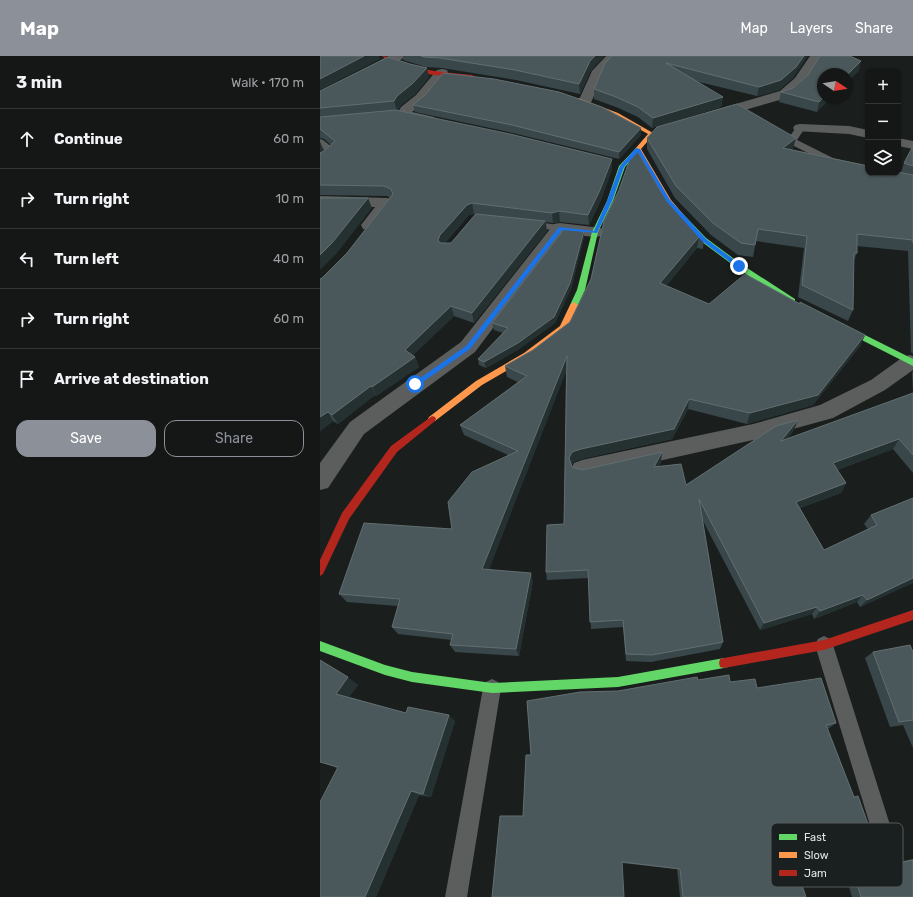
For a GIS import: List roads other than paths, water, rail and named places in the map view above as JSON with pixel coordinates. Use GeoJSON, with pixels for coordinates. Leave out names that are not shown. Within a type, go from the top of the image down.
{"type":"FeatureCollection","features":[{"type":"Feature","properties":{"kind":"street"},"geometry":{"type":"LineString","coordinates":[[585,102],[598,70],[613,56]]}},
{"type":"Feature","properties":{"kind":"street"},"geometry":{"type":"LineString","coordinates":[[320,97],[391,57],[411,69],[478,78]]}},
{"type":"Feature","properties":{"kind":"street"},"geometry":{"type":"LineString","coordinates":[[701,119],[785,94],[800,81],[808,71],[809,58]]}},
{"type":"Feature","properties":{"kind":"street"},"geometry":{"type":"LineString","coordinates":[[440,123],[400,116],[421,98],[442,73]]}},
{"type":"Feature","properties":{"kind":"street"},"geometry":{"type":"LineString","coordinates":[[571,98],[616,112],[640,125],[651,134]]}},
{"type":"Feature","properties":{"kind":"street"},"geometry":{"type":"LineString","coordinates":[[800,128],[850,130],[865,133]]}},
{"type":"Feature","properties":{"kind":"street"},"geometry":{"type":"LineString","coordinates":[[320,571],[345,516],[394,450],[479,383],[527,355],[563,328],[581,290],[595,232],[610,201],[622,166],[651,134],[665,130]]}},
{"type":"Feature","properties":{"kind":"street"},"geometry":{"type":"LineString","coordinates":[[901,143],[913,145]]}},
{"type":"Feature","properties":{"kind":"street"},"geometry":{"type":"LineString","coordinates":[[638,149],[668,201],[704,240],[780,294],[799,305]]}},
{"type":"Feature","properties":{"kind":"street"},"geometry":{"type":"LineString","coordinates":[[608,163],[622,166]]}},
{"type":"Feature","properties":{"kind":"street"},"geometry":{"type":"LineString","coordinates":[[320,201],[387,203],[358,240]]}},
{"type":"Feature","properties":{"kind":"street"},"geometry":{"type":"LineString","coordinates":[[320,481],[357,428],[415,384],[468,347],[560,228],[595,232]]}},
{"type":"Feature","properties":{"kind":"street"},"geometry":{"type":"LineString","coordinates":[[582,469],[753,432],[826,412],[878,385],[911,363],[832,321]]}},
{"type":"Feature","properties":{"kind":"street"},"geometry":{"type":"LineString","coordinates":[[320,646],[390,672],[425,680],[472,684],[492,688],[618,682],[824,645],[913,615]]}},
{"type":"Feature","properties":{"kind":"lane"},"geometry":{"type":"LineString","coordinates":[[800,128],[791,141],[842,166],[865,171]]}},
{"type":"Feature","properties":{"kind":"lane"},"geometry":{"type":"LineString","coordinates":[[320,142],[332,151],[324,158],[320,159]]}},
{"type":"Feature","properties":{"kind":"lane"},"geometry":{"type":"LineString","coordinates":[[513,223],[560,228]]}},
{"type":"Feature","properties":{"kind":"lane"},"geometry":{"type":"LineString","coordinates":[[824,645],[879,823]]}},
{"type":"Feature","properties":{"kind":"lane"},"geometry":{"type":"LineString","coordinates":[[456,897],[492,688]]}}]}
